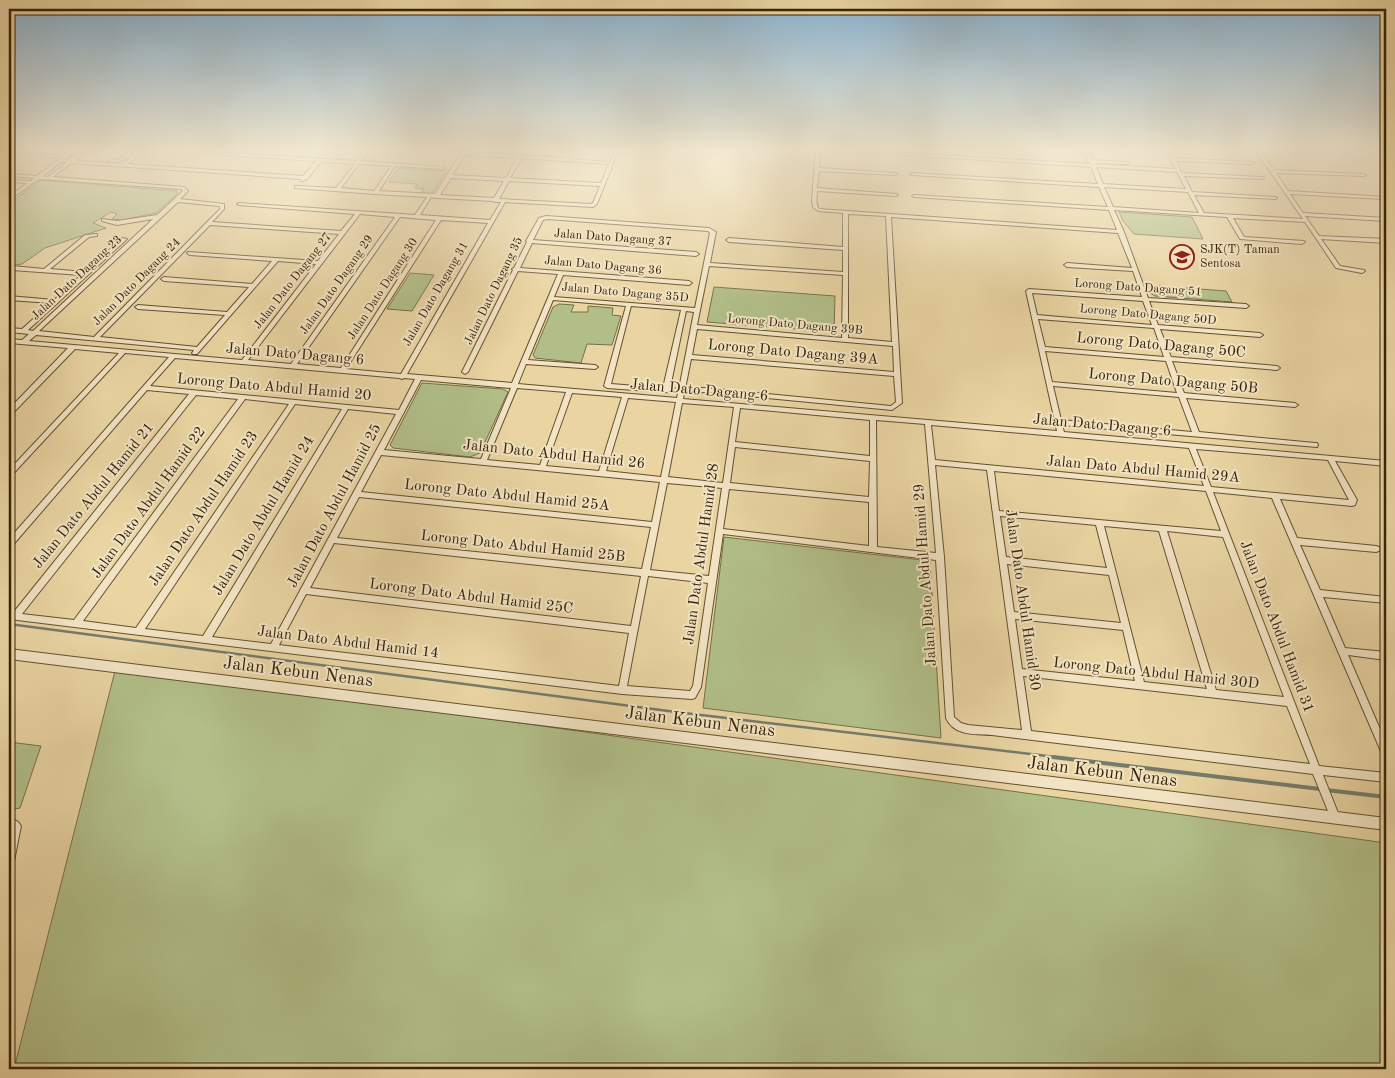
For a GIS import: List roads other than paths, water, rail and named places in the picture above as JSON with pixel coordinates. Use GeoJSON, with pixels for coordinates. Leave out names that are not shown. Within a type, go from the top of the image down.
{"type":"FeatureCollection","features":[{"type":"Feature","properties":{"kind":"street"},"geometry":{"type":"LineString","coordinates":[[416,217],[428,199]]}},
{"type":"Feature","properties":{"kind":"street"},"geometry":{"type":"LineString","coordinates":[[470,199],[586,207],[595,204],[597,199]]}},
{"type":"Feature","properties":{"kind":"street"},"geometry":{"type":"LineString","coordinates":[[816,199],[816,209],[846,213],[1120,232]]}},
{"type":"Feature","properties":{"kind":"street"},"geometry":{"type":"LineString","coordinates":[[968,199],[1306,221]]}},
{"type":"Feature","properties":{"kind":"street"},"geometry":{"type":"LineString","coordinates":[[1107,199],[1196,434]]}},
{"type":"Feature","properties":{"kind":"street"},"geometry":{"type":"LineString","coordinates":[[1194,199],[1202,214]]}},
{"type":"Feature","properties":{"kind":"street"},"geometry":{"type":"LineString","coordinates":[[1291,199],[1338,266],[1362,271]]}},
{"type":"Feature","properties":{"kind":"street","name":"Jalan Dato Dagang 23"},"geometry":{"type":"LineString","coordinates":[[23,343],[177,200]]}},
{"type":"Feature","properties":{"kind":"street","name":"Jalan Dato Dagang 24"},"geometry":{"type":"LineString","coordinates":[[94,338],[222,209],[222,205],[177,200]]}},
{"type":"Feature","properties":{"kind":"street","name":"Jalan Dato Dagang 31"},"geometry":{"type":"LineString","coordinates":[[402,377],[503,202]]}},
{"type":"Feature","properties":{"kind":"street"},"geometry":{"type":"LineString","coordinates":[[239,204],[490,222]]}},
{"type":"Feature","properties":{"kind":"street","name":"Jalan Dato Dagang 27"},"geometry":{"type":"LineString","coordinates":[[243,362],[359,212]]}},
{"type":"Feature","properties":{"kind":"street"},"geometry":{"type":"LineString","coordinates":[[845,340],[846,213]]}},
{"type":"Feature","properties":{"kind":"street"},"geometry":{"type":"LineString","coordinates":[[1301,214],[1386,219]]}},
{"type":"Feature","properties":{"kind":"street","name":"Jalan Dato Dagang 29"},"geometry":{"type":"LineString","coordinates":[[292,367],[399,215]]}},
{"type":"Feature","properties":{"kind":"street"},"geometry":{"type":"LineString","coordinates":[[104,220],[117,223],[160,216]]}},
{"type":"Feature","properties":{"kind":"street"},"geometry":{"type":"LineString","coordinates":[[629,305],[607,386],[681,391],[706,390],[892,408],[899,403],[894,344],[888,216]]}},
{"type":"Feature","properties":{"kind":"street"},"geometry":{"type":"LineString","coordinates":[[1228,216],[1242,238],[1302,242]]}},
{"type":"Feature","properties":{"kind":"street","name":"Jalan Dato Dagang 30"},"geometry":{"type":"LineString","coordinates":[[342,371],[440,218]]}},
{"type":"Feature","properties":{"kind":"street","name":"Jalan Dato Dagang 35"},"geometry":{"type":"LineString","coordinates":[[465,372],[515,269],[544,218],[709,230],[713,232],[708,264]]}},
{"type":"Feature","properties":{"kind":"street"},"geometry":{"type":"LineString","coordinates":[[208,223],[343,233]]}},
{"type":"Feature","properties":{"kind":"street"},"geometry":{"type":"LineString","coordinates":[[45,270],[87,236],[95,235]]}},
{"type":"Feature","properties":{"kind":"street"},"geometry":{"type":"LineString","coordinates":[[1317,237],[1386,241]]}},
{"type":"Feature","properties":{"kind":"street","name":"Jalan Dato Dagang 23"},"geometry":{"type":"LineString","coordinates":[[24,331],[124,239]]}},
{"type":"Feature","properties":{"kind":"street"},"geometry":{"type":"LineString","coordinates":[[730,240],[846,249]]}},
{"type":"Feature","properties":{"kind":"street","name":"Jalan Dato Dagang 37"},"geometry":{"type":"LineString","coordinates":[[529,242],[696,254]]}},
{"type":"Feature","properties":{"kind":"street"},"geometry":{"type":"LineString","coordinates":[[190,253],[320,263]]}},
{"type":"Feature","properties":{"kind":"street"},"geometry":{"type":"LineString","coordinates":[[190,358],[276,260]]}},
{"type":"Feature","properties":{"kind":"street"},"geometry":{"type":"LineString","coordinates":[[622,690],[697,310],[708,264],[846,274]]}},
{"type":"Feature","properties":{"kind":"street"},"geometry":{"type":"LineString","coordinates":[[1067,265],[1135,270]]}},
{"type":"Feature","properties":{"kind":"street"},"geometry":{"type":"LineString","coordinates":[[12,268],[86,274]]}},
{"type":"Feature","properties":{"kind":"street","name":"Jalan Dato Dagang 36"},"geometry":{"type":"LineString","coordinates":[[515,269],[689,283]]}},
{"type":"Feature","properties":{"kind":"street"},"geometry":{"type":"LineString","coordinates":[[483,462],[561,273]]}},
{"type":"Feature","properties":{"kind":"street"},"geometry":{"type":"LineString","coordinates":[[164,279],[253,286]]}},
{"type":"Feature","properties":{"kind":"street","name":"Lorong Dato Dagang 51"},"geometry":{"type":"LineString","coordinates":[[1035,317],[1029,291],[1246,306]]}},
{"type":"Feature","properties":{"kind":"street"},"geometry":{"type":"LineString","coordinates":[[9,298],[56,302]]}},
{"type":"Feature","properties":{"kind":"street","name":"Jalan Dato Dagang 35D"},"geometry":{"type":"LineString","coordinates":[[551,298],[697,310]]}},
{"type":"Feature","properties":{"kind":"street"},"geometry":{"type":"LineString","coordinates":[[138,308],[228,314]]}},
{"type":"Feature","properties":{"kind":"street"},"geometry":{"type":"LineString","coordinates":[[666,390],[684,309]]}},
{"type":"Feature","properties":{"kind":"street"},"geometry":{"type":"LineString","coordinates":[[1035,317],[1060,435]]}},
{"type":"Feature","properties":{"kind":"street","name":"Lorong Dato Dagang 50D"},"geometry":{"type":"LineString","coordinates":[[1035,317],[1260,335]]}},
{"type":"Feature","properties":{"kind":"street","name":"Lorong Dato Dagang 39B"},"geometry":{"type":"LineString","coordinates":[[694,327],[894,344]]}},
{"type":"Feature","properties":{"kind":"street"},"geometry":{"type":"LineString","coordinates":[[9,330],[198,349]]}},
{"type":"Feature","properties":{"kind":"street","name":"Jalan Dato Dagang 6"},"geometry":{"type":"LineString","coordinates":[[9,341],[679,402],[1386,463]]}},
{"type":"Feature","properties":{"kind":"street"},"geometry":{"type":"LineString","coordinates":[[9,413],[12,406],[72,347]]}},
{"type":"Feature","properties":{"kind":"street","name":"Lorong Dato Dagang 50C"},"geometry":{"type":"LineString","coordinates":[[1042,349],[1277,368]]}},
{"type":"Feature","properties":{"kind":"street"},"geometry":{"type":"LineString","coordinates":[[9,474],[123,352]]}},
{"type":"Feature","properties":{"kind":"street"},"geometry":{"type":"LineString","coordinates":[[9,544],[173,356]]}},
{"type":"Feature","properties":{"kind":"street","name":"Lorong Dato Dagang 39A"},"geometry":{"type":"LineString","coordinates":[[688,356],[896,374]]}},
{"type":"Feature","properties":{"kind":"street"},"geometry":{"type":"LineString","coordinates":[[524,362],[594,367]]}},
{"type":"Feature","properties":{"kind":"street","name":"Jalan Dato Abdul Hamid 25"},"geometry":{"type":"LineString","coordinates":[[274,648],[419,378]]}},
{"type":"Feature","properties":{"kind":"street","name":"Lorong Dato Dagang 50B"},"geometry":{"type":"LineString","coordinates":[[1049,384],[1295,405]]}},
{"type":"Feature","properties":{"kind":"street","name":"Lorong Dato Abdul Hamid 20"},"geometry":{"type":"LineString","coordinates":[[145,388],[401,412]]}},
{"type":"Feature","properties":{"kind":"street"},"geometry":{"type":"LineString","coordinates":[[542,468],[569,392]]}},
{"type":"Feature","properties":{"kind":"street","name":"Jalan Dato Abdul Hamid 21"},"geometry":{"type":"LineString","coordinates":[[12,617],[194,393]]}},
{"type":"Feature","properties":{"kind":"street"},"geometry":{"type":"LineString","coordinates":[[602,474],[624,397]]}},
{"type":"Feature","properties":{"kind":"street","name":"Jalan Dato Abdul Hamid 22"},"geometry":{"type":"LineString","coordinates":[[76,624],[243,398]]}},
{"type":"Feature","properties":{"kind":"street","name":"Jalan Dato Abdul Hamid 23"},"geometry":{"type":"LineString","coordinates":[[138,632],[293,402]]}},
{"type":"Feature","properties":{"kind":"street","name":"Jalan Dato Abdul Hamid 24"},"geometry":{"type":"LineString","coordinates":[[206,639],[346,407]]}},
{"type":"Feature","properties":{"kind":"street","name":"Jalan Dato Abdul Hamid 28"},"geometry":{"type":"LineString","coordinates":[[683,696],[692,695],[697,687],[736,407]]}},
{"type":"Feature","properties":{"kind":"street"},"geometry":{"type":"LineString","coordinates":[[873,419],[873,549]]}},
{"type":"Feature","properties":{"kind":"street"},"geometry":{"type":"LineString","coordinates":[[1058,422],[1316,444]]}},
{"type":"Feature","properties":{"kind":"street","name":"Jalan Dato Abdul Hamid 29"},"geometry":{"type":"LineString","coordinates":[[928,424],[940,557],[950,718],[952,723],[958,727],[1027,735]]}},
{"type":"Feature","properties":{"kind":"street"},"geometry":{"type":"LineString","coordinates":[[731,444],[873,459]]}},
{"type":"Feature","properties":{"kind":"street","name":"Jalan Dato Abdul Hamid 31"},"geometry":{"type":"LineString","coordinates":[[1192,446],[1335,818]]}},
{"type":"Feature","properties":{"kind":"street","name":"Jalan Dato Abdul Hamid 26"},"geometry":{"type":"LineString","coordinates":[[380,452],[873,500]]}},
{"type":"Feature","properties":{"kind":"street","name":"Jalan Dato Abdul Hamid 29A"},"geometry":{"type":"LineString","coordinates":[[932,462],[1352,503],[1353,500],[1330,458]]}},
{"type":"Feature","properties":{"kind":"street","name":"Jalan Dato Abdul Hamid 30"},"geometry":{"type":"LineString","coordinates":[[990,469],[1027,735]]}},
{"type":"Feature","properties":{"kind":"street","name":"Lorong Dato Abdul Hamid 25A"},"geometry":{"type":"LineString","coordinates":[[357,494],[654,525]]}},
{"type":"Feature","properties":{"kind":"street"},"geometry":{"type":"LineString","coordinates":[[1275,496],[1386,753]]}},
{"type":"Feature","properties":{"kind":"street"},"geometry":{"type":"LineString","coordinates":[[996,513],[1226,534]]}},
{"type":"Feature","properties":{"kind":"street"},"geometry":{"type":"LineString","coordinates":[[1099,522],[1124,627],[1141,686]]}},
{"type":"Feature","properties":{"kind":"street"},"geometry":{"type":"LineString","coordinates":[[1162,528],[1213,694]]}},
{"type":"Feature","properties":{"kind":"street"},"geometry":{"type":"LineString","coordinates":[[719,531],[940,557]]}},
{"type":"Feature","properties":{"kind":"street","name":"Lorong Dato Abdul Hamid 25B"},"geometry":{"type":"LineString","coordinates":[[332,540],[712,580]]}},
{"type":"Feature","properties":{"kind":"street"},"geometry":{"type":"LineString","coordinates":[[1294,541],[1376,549]]}},
{"type":"Feature","properties":{"kind":"street"},"geometry":{"type":"LineString","coordinates":[[1002,560],[1111,572]]}},
{"type":"Feature","properties":{"kind":"street","name":"Lorong Dato Abdul Hamid 25C"},"geometry":{"type":"LineString","coordinates":[[304,592],[634,630]]}},
{"type":"Feature","properties":{"kind":"street"},"geometry":{"type":"LineString","coordinates":[[1317,593],[1386,600]]}},
{"type":"Feature","properties":{"kind":"street"},"geometry":{"type":"LineString","coordinates":[[1010,615],[1124,627]]}},
{"type":"Feature","properties":{"kind":"street","name":"Jalan Dato Abdul Hamid 14"},"geometry":{"type":"LineString","coordinates":[[12,617],[683,696]]}},
{"type":"Feature","properties":{"kind":"street"},"geometry":{"type":"LineString","coordinates":[[1342,651],[1386,656]]}},
{"type":"Feature","properties":{"kind":"street","name":"Jalan Kebun Nenas"},"geometry":{"type":"LineString","coordinates":[[9,654],[1386,824]]}},
{"type":"Feature","properties":{"kind":"street","name":"Lorong Dato Abdul Hamid 30D"},"geometry":{"type":"LineString","coordinates":[[1018,672],[1290,702]]}},
{"type":"Feature","properties":{"kind":"street"},"geometry":{"type":"LineString","coordinates":[[1027,735],[1386,778]]}},
{"type":"Feature","properties":{"kind":"street"},"geometry":{"type":"LineString","coordinates":[[9,820],[16,826],[9,861]]}},
{"type":"Feature","properties":{"kind":"waterway"},"geometry":{"type":"LineString","coordinates":[[9,624],[676,712],[1064,758]]}},
{"type":"Feature","properties":{"kind":"waterway"},"geometry":{"type":"LineString","coordinates":[[1053,757],[1320,789]]}},
{"type":"Feature","properties":{"kind":"waterway"},"geometry":{"type":"LineString","coordinates":[[1326,790],[1386,797]]}},
{"type":"Feature","properties":{"kind":"place","name":"SJK(T) Taman Sentosa"},"geometry":{"type":"Point","coordinates":[1182,257]}}]}
